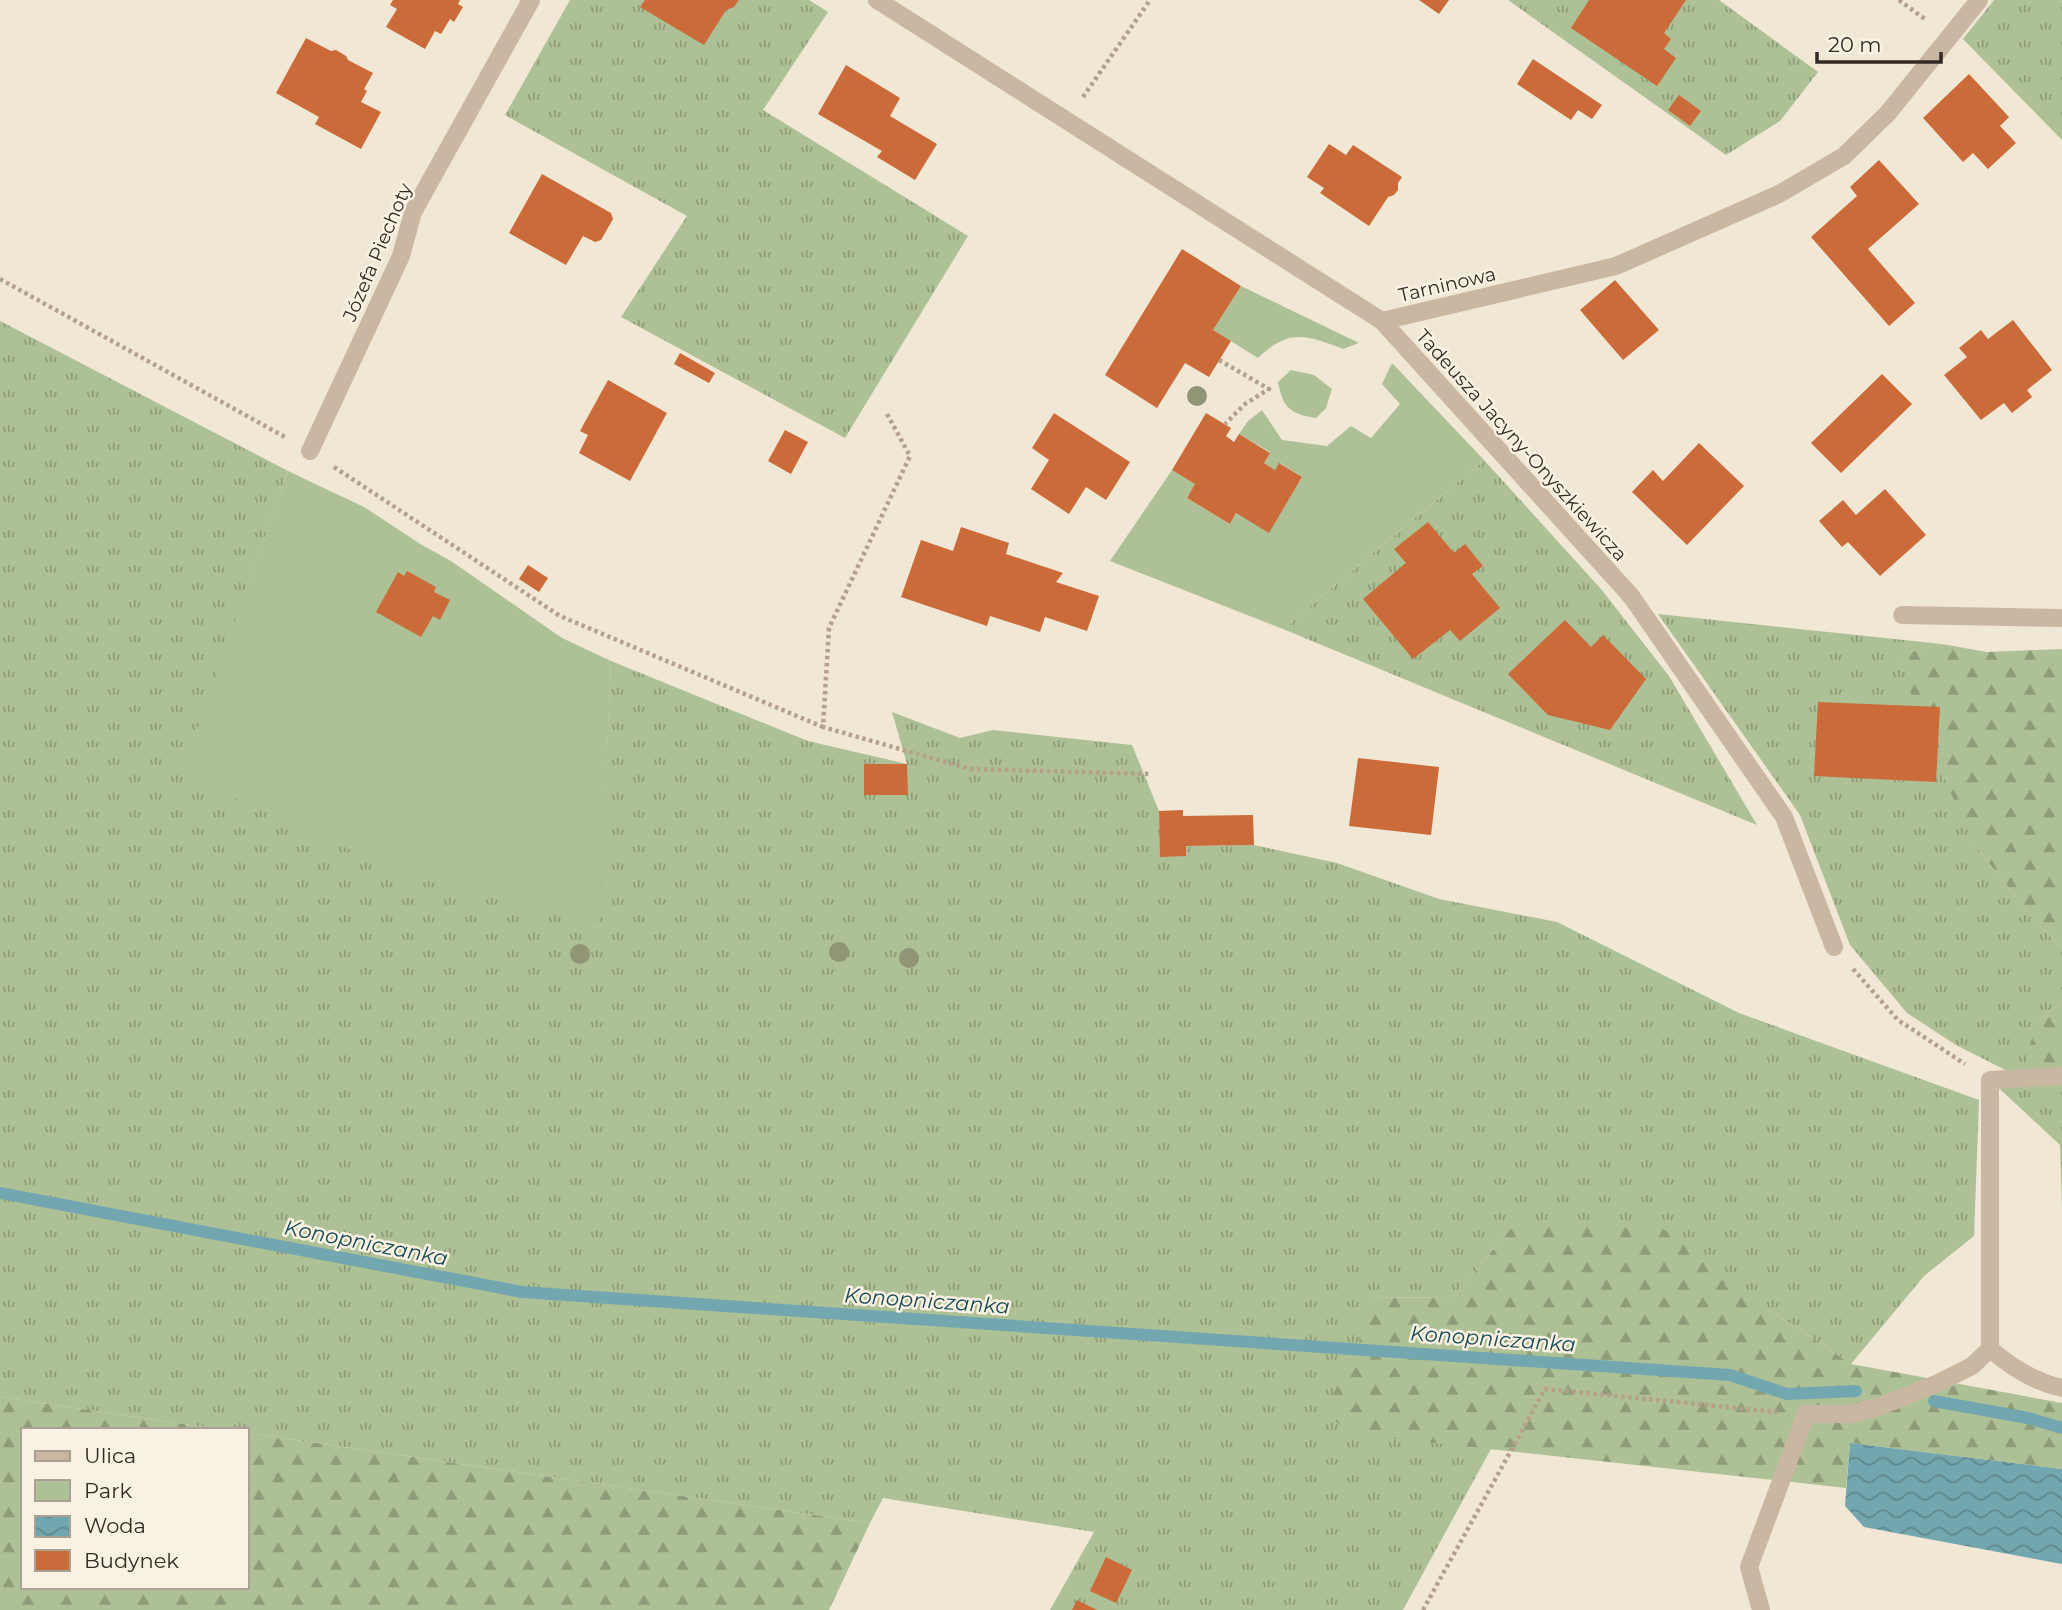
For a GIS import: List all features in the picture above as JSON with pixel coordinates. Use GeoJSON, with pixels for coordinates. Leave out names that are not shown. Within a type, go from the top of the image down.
{"type":"FeatureCollection","features":[{"type":"Feature","properties":{"kind":"street","name":"Józefa Piechoty"},"geometry":{"type":"LineString","coordinates":[[310,451],[401,256],[413,212],[531,0]]}},
{"type":"Feature","properties":{"kind":"street","name":"Tarninowa"},"geometry":{"type":"LineString","coordinates":[[877,0],[1382,321],[1616,266],[1779,194],[1844,156],[1888,113],[1979,0]]}},
{"type":"Feature","properties":{"kind":"street","name":"Tadeusza Jacyny-Onyszkiewicza"},"geometry":{"type":"LineString","coordinates":[[1382,321],[1631,596],[1784,817],[1834,947]]}},
{"type":"Feature","properties":{"kind":"street"},"geometry":{"type":"LineString","coordinates":[[1902,615],[2062,618]]}},
{"type":"Feature","properties":{"kind":"street"},"geometry":{"type":"LineString","coordinates":[[1761,1610],[1749,1567],[1806,1414],[1851,1414],[1881,1406],[1972,1366],[1990,1349],[1990,1080],[2062,1076]]}},
{"type":"Feature","properties":{"kind":"street"},"geometry":{"type":"LineString","coordinates":[[1990,1349],[2014,1369],[2051,1386],[2062,1388]]}},
{"type":"Feature","properties":{"kind":"path"},"geometry":{"type":"LineString","coordinates":[[1067,120],[1150,0]]}},
{"type":"Feature","properties":{"kind":"path"},"geometry":{"type":"LineString","coordinates":[[0,279],[310,451],[560,616],[822,727],[970,769],[1151,774]]}},
{"type":"Feature","properties":{"kind":"path"},"geometry":{"type":"LineString","coordinates":[[1219,360],[1269,389],[1245,404],[1225,424]]}},
{"type":"Feature","properties":{"kind":"path"},"geometry":{"type":"LineString","coordinates":[[822,727],[829,628],[911,456],[887,414]]}},
{"type":"Feature","properties":{"kind":"path"},"geometry":{"type":"LineString","coordinates":[[1834,947],[1898,1020],[1990,1080]]}},
{"type":"Feature","properties":{"kind":"path"},"geometry":{"type":"LineString","coordinates":[[1423,1610],[1545,1389],[1806,1414]]}},
{"type":"Feature","properties":{"kind":"green space"},"geometry":{"type":"Polygon","coordinates":[[[570,0],[809,0],[828,12],[763,110],[968,236],[845,438],[621,317],[687,216],[505,115],[570,0]]]}},
{"type":"Feature","properties":{"kind":"green space"},"geometry":{"type":"Polygon","coordinates":[[[1508,0],[1719,0],[1818,72],[1780,121],[1726,155],[1508,0]]]}},
{"type":"Feature","properties":{"kind":"green space"},"geometry":{"type":"Polygon","coordinates":[[[1994,0],[2062,0],[2062,140],[1963,39],[1994,0]]]}},
{"type":"Feature","properties":{"kind":"green space"},"geometry":{"type":"Polygon","coordinates":[[[1241,286],[1359,343],[1343,349],[1319,340],[1289,338],[1269,348],[1258,358],[1213,330],[1241,286]]]}},
{"type":"Feature","properties":{"kind":"green space"},"geometry":{"type":"Polygon","coordinates":[[[0,321],[288,471],[182,774],[599,927],[611,661],[808,741],[907,764],[892,712],[960,738],[993,730],[1132,745],[1159,811],[1161,857],[1186,846],[1254,845],[1337,863],[1439,899],[1557,922],[1739,1013],[1979,1100],[1974,1236],[1924,1276],[1851,1364],[1768,1309],[1512,1227],[1453,1297],[1365,1298],[1539,1361],[1403,1610],[1050,1610],[1094,1532],[883,1498],[870,1523],[248,1433],[248,1428],[211,1428],[0,1397],[0,321]]]}},
{"type":"Feature","properties":{"kind":"green space"},"geometry":{"type":"Polygon","coordinates":[[[1392,363],[1484,460],[1283,629],[1110,561],[1172,470],[1195,484],[1187,498],[1230,524],[1236,513],[1269,532],[1302,477],[1280,463],[1275,470],[1264,463],[1270,452],[1239,434],[1248,421],[1262,410],[1282,440],[1327,446],[1351,426],[1371,438],[1400,404],[1382,384],[1392,363]]]}},
{"type":"Feature","properties":{"kind":"green space"},"geometry":{"type":"Polygon","coordinates":[[[1291,370],[1314,375],[1332,389],[1326,408],[1316,418],[1294,412],[1285,404],[1278,382],[1291,370]]]}},
{"type":"Feature","properties":{"kind":"green space"},"geometry":{"type":"Polygon","coordinates":[[[1484,460],[1601,589],[1669,676],[1757,825],[1283,629],[1484,460]]]}},
{"type":"Feature","properties":{"kind":"green space"},"geometry":{"type":"Polygon","coordinates":[[[288,471],[364,507],[451,561],[562,638],[611,661],[600,927],[409,876],[181,774],[288,471]]]}},
{"type":"Feature","properties":{"kind":"green space"},"geometry":{"type":"Polygon","coordinates":[[[1658,614],[1942,644],[1901,656],[1976,847],[2038,924],[2062,948],[2062,1001],[2036,1023],[2062,1076],[2062,1208],[2060,1145],[1990,1080],[2019,1077],[1956,1045],[1907,1013],[1850,945],[1800,815],[1658,614]]]}},
{"type":"Feature","properties":{"kind":"green space"},"geometry":{"type":"Polygon","coordinates":[[[1942,644],[1987,652],[2062,649],[2062,948],[2038,924],[1976,847],[1918,722],[1901,655],[1942,644]]]}},
{"type":"Feature","properties":{"kind":"green space"},"geometry":{"type":"Polygon","coordinates":[[[2062,1001],[2062,1076],[2021,1078],[2036,1023],[2062,1001]]]}},
{"type":"Feature","properties":{"kind":"green space"},"geometry":{"type":"Polygon","coordinates":[[[1658,1225],[1768,1309],[1851,1364],[2062,1403],[2062,1469],[1850,1443],[1846,1488],[1352,1434],[1323,1412],[1358,1349],[1365,1298],[1453,1297],[1512,1227],[1658,1225]]]}},
{"type":"Feature","properties":{"kind":"green space"},"geometry":{"type":"Polygon","coordinates":[[[0,1397],[211,1428],[21,1428],[21,1589],[248,1589],[248,1433],[870,1523],[829,1610],[0,1610],[0,1397]]]}},
{"type":"Feature","properties":{"kind":"water"},"geometry":{"type":"Polygon","coordinates":[[[1850,1443],[2062,1469],[2062,1564],[1864,1527],[1845,1506],[1850,1443]]]}},
{"type":"Feature","properties":{"kind":"building"},"geometry":{"type":"Polygon","coordinates":[[[393,0],[460,0],[458,4],[463,7],[454,22],[450,19],[441,34],[435,31],[425,49],[386,27],[397,9],[390,5],[393,0]]]}},
{"type":"Feature","properties":{"kind":"building"},"geometry":{"type":"Polygon","coordinates":[[[645,0],[739,0],[734,7],[726,10],[704,45],[640,7],[645,0]]]}},
{"type":"Feature","properties":{"kind":"building"},"geometry":{"type":"Polygon","coordinates":[[[1419,0],[1449,0],[1439,14],[1419,0]]]}},
{"type":"Feature","properties":{"kind":"building"},"geometry":{"type":"Polygon","coordinates":[[[1589,0],[1686,0],[1664,33],[1671,39],[1664,49],[1676,58],[1657,86],[1571,28],[1589,0]]]}},
{"type":"Feature","properties":{"kind":"building"},"geometry":{"type":"Polygon","coordinates":[[[306,38],[331,51],[336,50],[348,60],[373,73],[364,89],[367,91],[361,102],[381,112],[361,149],[315,124],[319,117],[276,93],[306,38]]]}},
{"type":"Feature","properties":{"kind":"building"},"geometry":{"type":"Polygon","coordinates":[[[1533,59],[1602,105],[1592,119],[1578,110],[1571,120],[1517,84],[1533,59]]]}},
{"type":"Feature","properties":{"kind":"building"},"geometry":{"type":"Polygon","coordinates":[[[846,65],[900,98],[890,116],[937,144],[915,180],[877,157],[882,151],[818,114],[846,65]]]}},
{"type":"Feature","properties":{"kind":"building"},"geometry":{"type":"Polygon","coordinates":[[[1969,74],[2009,117],[2000,126],[2016,143],[1988,169],[1973,153],[1963,162],[1923,118],[1969,74]]]}},
{"type":"Feature","properties":{"kind":"building"},"geometry":{"type":"Polygon","coordinates":[[[1679,95],[1701,111],[1690,126],[1668,110],[1679,95]]]}},
{"type":"Feature","properties":{"kind":"building"},"geometry":{"type":"Polygon","coordinates":[[[1329,144],[1346,155],[1353,145],[1402,177],[1398,190],[1388,197],[1369,226],[1320,193],[1324,188],[1307,177],[1329,144]]]}},
{"type":"Feature","properties":{"kind":"building"},"geometry":{"type":"Polygon","coordinates":[[[1879,160],[1919,204],[1868,249],[1915,303],[1889,326],[1811,237],[1857,196],[1850,187],[1879,160]]]}},
{"type":"Feature","properties":{"kind":"building"},"geometry":{"type":"Polygon","coordinates":[[[542,174],[611,213],[613,219],[601,240],[595,242],[583,236],[566,265],[509,233],[542,174]]]}},
{"type":"Feature","properties":{"kind":"building"},"geometry":{"type":"Polygon","coordinates":[[[1182,249],[1241,286],[1213,330],[1231,341],[1209,377],[1185,363],[1157,408],[1105,375],[1182,249]]]}},
{"type":"Feature","properties":{"kind":"building"},"geometry":{"type":"Polygon","coordinates":[[[1615,280],[1659,330],[1623,360],[1580,310],[1615,280]]]}},
{"type":"Feature","properties":{"kind":"building"},"geometry":{"type":"Polygon","coordinates":[[[2013,320],[2052,370],[2027,390],[2032,397],[2012,413],[2004,403],[1981,420],[1944,375],[1967,357],[1959,348],[1981,330],[1988,339],[2013,320]]]}},
{"type":"Feature","properties":{"kind":"building"},"geometry":{"type":"Polygon","coordinates":[[[680,353],[715,373],[709,383],[674,364],[680,353]]]}},
{"type":"Feature","properties":{"kind":"building"},"geometry":{"type":"Polygon","coordinates":[[[1882,374],[1912,404],[1841,473],[1811,443],[1882,374]]]}},
{"type":"Feature","properties":{"kind":"building"},"geometry":{"type":"Polygon","coordinates":[[[608,380],[667,413],[630,481],[579,453],[588,435],[580,431],[608,380]]]}},
{"type":"Feature","properties":{"kind":"building"},"geometry":{"type":"Polygon","coordinates":[[[1054,413],[1130,462],[1106,500],[1086,487],[1069,514],[1031,489],[1049,460],[1032,448],[1054,413]]]}},
{"type":"Feature","properties":{"kind":"building"},"geometry":{"type":"Polygon","coordinates":[[[1206,413],[1231,428],[1226,436],[1234,442],[1239,434],[1270,453],[1264,463],[1275,470],[1279,463],[1302,477],[1269,533],[1236,513],[1230,524],[1187,498],[1195,484],[1172,470],[1206,413]]]}},
{"type":"Feature","properties":{"kind":"building"},"geometry":{"type":"Polygon","coordinates":[[[785,430],[808,442],[791,474],[768,461],[785,430]]]}},
{"type":"Feature","properties":{"kind":"building"},"geometry":{"type":"Polygon","coordinates":[[[1699,443],[1744,486],[1687,545],[1632,492],[1653,470],[1663,481],[1699,443]]]}},
{"type":"Feature","properties":{"kind":"building"},"geometry":{"type":"Polygon","coordinates":[[[1885,489],[1926,535],[1880,576],[1848,542],[1842,547],[1819,521],[1843,500],[1856,515],[1885,489]]]}},
{"type":"Feature","properties":{"kind":"building"},"geometry":{"type":"Polygon","coordinates":[[[1428,522],[1454,553],[1465,544],[1483,566],[1472,574],[1500,608],[1460,641],[1450,630],[1413,659],[1363,599],[1406,563],[1394,549],[1428,522]]]}},
{"type":"Feature","properties":{"kind":"building"},"geometry":{"type":"Polygon","coordinates":[[[961,527],[1009,543],[1006,554],[1063,573],[1056,582],[1099,596],[1087,631],[1045,617],[1040,632],[990,616],[987,626],[901,597],[921,540],[953,551],[961,527]]]}},
{"type":"Feature","properties":{"kind":"building"},"geometry":{"type":"Polygon","coordinates":[[[528,565],[548,578],[539,592],[519,579],[528,565]]]}},
{"type":"Feature","properties":{"kind":"building"},"geometry":{"type":"Polygon","coordinates":[[[407,571],[436,587],[434,592],[450,600],[440,620],[433,616],[421,637],[376,612],[398,572],[404,576],[407,571]]]}},
{"type":"Feature","properties":{"kind":"building"},"geometry":{"type":"Polygon","coordinates":[[[1565,620],[1591,647],[1603,635],[1646,679],[1610,730],[1548,715],[1508,674],[1565,620]]]}},
{"type":"Feature","properties":{"kind":"building"},"geometry":{"type":"Polygon","coordinates":[[[1818,702],[1940,707],[1936,782],[1814,776],[1818,702]]]}},
{"type":"Feature","properties":{"kind":"building"},"geometry":{"type":"Polygon","coordinates":[[[1358,758],[1439,767],[1431,835],[1349,826],[1358,758]]]}},
{"type":"Feature","properties":{"kind":"building"},"geometry":{"type":"Polygon","coordinates":[[[864,764],[907,764],[908,795],[864,795],[864,764]]]}},
{"type":"Feature","properties":{"kind":"building"},"geometry":{"type":"Polygon","coordinates":[[[1183,810],[1183,816],[1253,815],[1254,845],[1186,846],[1186,856],[1160,857],[1159,811],[1183,810]]]}},
{"type":"Feature","properties":{"kind":"building"},"geometry":{"type":"Polygon","coordinates":[[[1106,1557],[1132,1570],[1116,1603],[1090,1591],[1106,1557]]]}},
{"type":"Feature","properties":{"kind":"building"},"geometry":{"type":"Polygon","coordinates":[[[1077,1600],[1097,1610],[1072,1610],[1077,1600]]]}},
{"type":"Feature","properties":{"kind":"waterway","name":"Konopniczanka"},"geometry":{"type":"LineString","coordinates":[[0,1193],[522,1292],[1730,1375],[1787,1394],[1856,1391]]}},
{"type":"Feature","properties":{"kind":"waterway","name":"Konopniczanka"},"geometry":{"type":"LineString","coordinates":[[1934,1401],[2028,1418],[2062,1428]]}}]}
